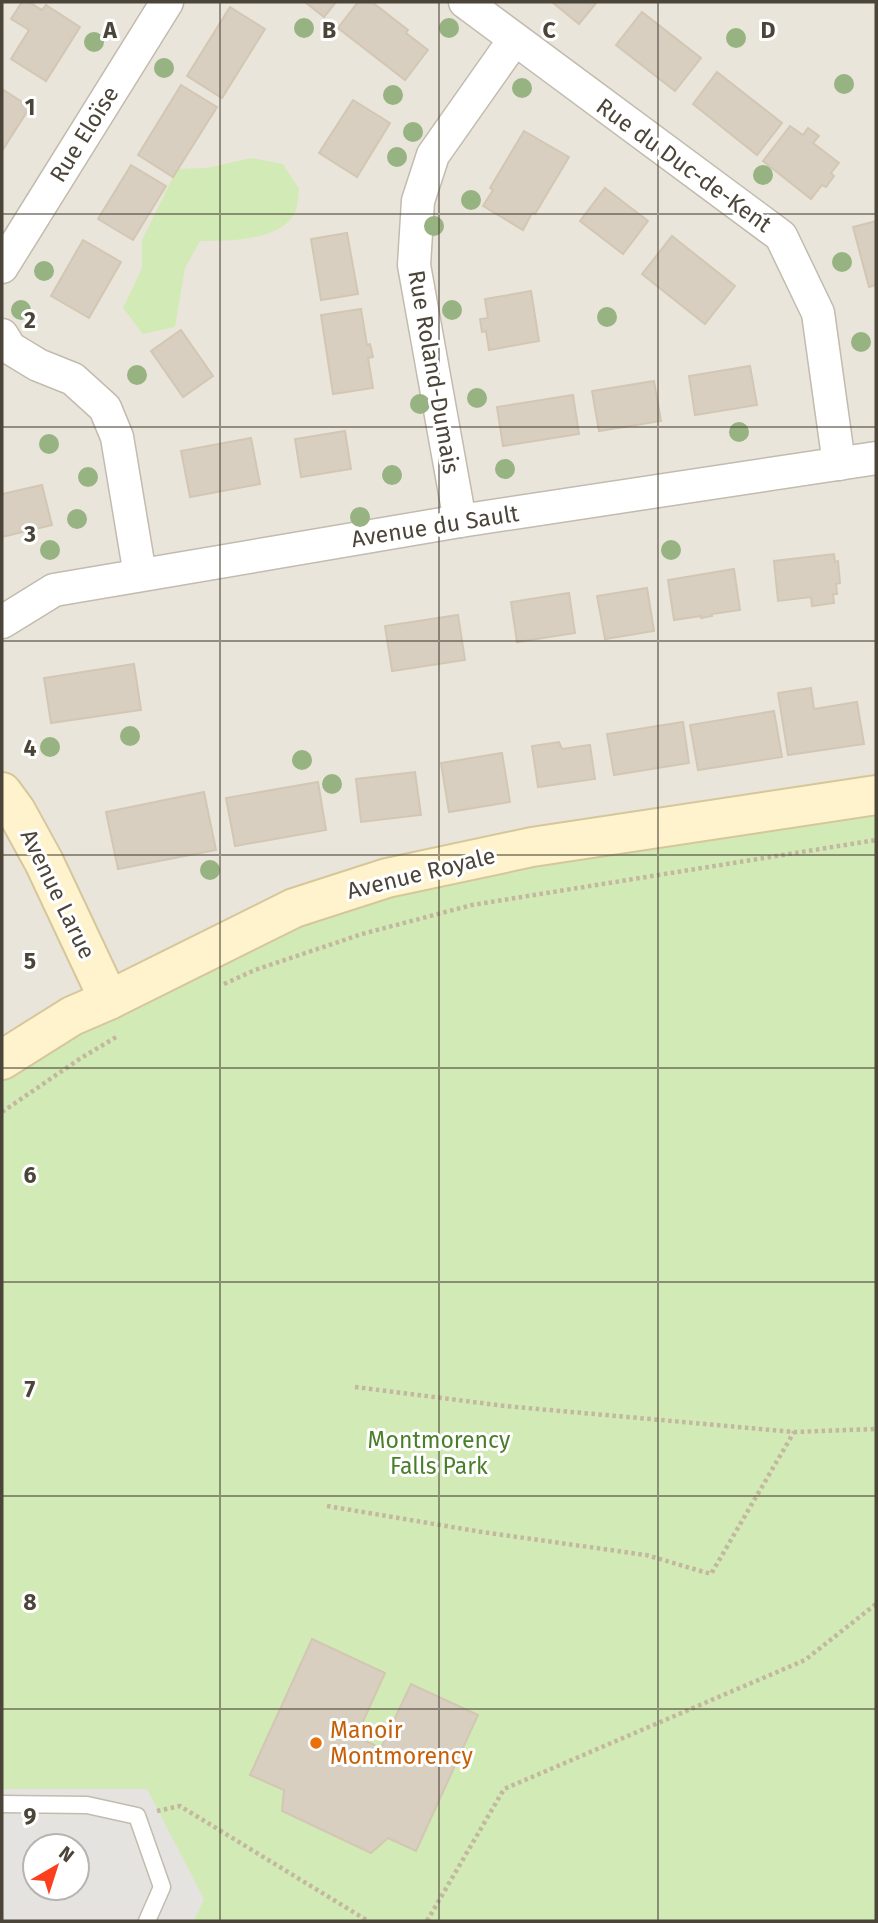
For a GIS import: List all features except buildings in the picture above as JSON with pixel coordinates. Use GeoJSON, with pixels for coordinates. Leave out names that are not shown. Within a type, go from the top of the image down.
{"type":"FeatureCollection","features":[{"type":"Feature","properties":{"kind":"main road","name":"Avenue Larue"},"geometry":{"type":"LineString","coordinates":[[2,792],[16,811],[44,863],[116,1016]]}},
{"type":"Feature","properties":{"kind":"main road","name":"Avenue Royale"},"geometry":{"type":"LineString","coordinates":[[2,1060],[72,1016],[116,1016],[293,908],[387,878],[532,848],[876,795]]}},
{"type":"Feature","properties":{"kind":"street","name":"Rue Eloïse"},"geometry":{"type":"LineString","coordinates":[[2,267],[167,2]]}},
{"type":"Feature","properties":{"kind":"street","name":"Rue du Duc-de-Kent"},"geometry":{"type":"LineString","coordinates":[[465,2],[781,236],[818,313],[839,464]]}},
{"type":"Feature","properties":{"kind":"street","name":"Rue Roland-Dumais"},"geometry":{"type":"LineString","coordinates":[[460,522],[414,265],[418,201],[433,155],[514,40]]}},
{"type":"Feature","properties":{"kind":"street"},"geometry":{"type":"LineString","coordinates":[[2,335],[10,348],[38,365],[73,379],[106,408],[117,437],[140,575]]}},
{"type":"Feature","properties":{"kind":"street","name":"Avenue du Sault"},"geometry":{"type":"LineString","coordinates":[[2,622],[54,590],[460,522],[876,458]]}},
{"type":"Feature","properties":{"kind":"lane"},"geometry":{"type":"LineString","coordinates":[[2,1804],[87,1805],[137,1816],[162,1887],[147,1921]]}},
{"type":"Feature","properties":{"kind":"path"},"geometry":{"type":"LineString","coordinates":[[218,987],[255,971],[362,934],[472,905],[876,840]]}},
{"type":"Feature","properties":{"kind":"path"},"geometry":{"type":"LineString","coordinates":[[2,1112],[81,1058],[116,1016]]}},
{"type":"Feature","properties":{"kind":"path"},"geometry":{"type":"LineString","coordinates":[[355,1387],[505,1406],[794,1432],[876,1429]]}},
{"type":"Feature","properties":{"kind":"path"},"geometry":{"type":"LineString","coordinates":[[327,1506],[482,1532],[646,1555],[711,1574],[794,1432]]}},
{"type":"Feature","properties":{"kind":"path"},"geometry":{"type":"LineString","coordinates":[[427,1921],[504,1789],[805,1660],[876,1604]]}},
{"type":"Feature","properties":{"kind":"path"},"geometry":{"type":"LineString","coordinates":[[137,1816],[180,1806],[368,1921]]}},
{"type":"Feature","properties":{"kind":"shaded area"},"geometry":{"type":"Polygon","coordinates":[[[2,2],[876,2],[876,809],[2,1107],[2,2]]]}},
{"type":"Feature","properties":{"kind":"shaded area"},"geometry":{"type":"Polygon","coordinates":[[[2,1789],[147,1789],[204,1899],[194,1921],[2,1921],[2,1789]]]}},
{"type":"Feature","properties":{"kind":"green space"},"geometry":{"type":"Polygon","coordinates":[[[251,158],[283,164],[299,189],[295,213],[286,224],[264,235],[237,240],[200,241],[185,268],[175,327],[143,334],[123,308],[142,268],[142,240],[177,169],[207,168],[251,158]]]}},
{"type":"Feature","properties":{"kind":"green space","name":"Montmorency Falls Park"},"geometry":{"type":"Polygon","coordinates":[[[876,795],[876,1921],[2,1921],[2,1060],[293,908],[876,795]]]}},
{"type":"Feature","properties":{"kind":"place","name":"Manoir Montmorency"},"geometry":{"type":"Point","coordinates":[316,1743]}}]}
